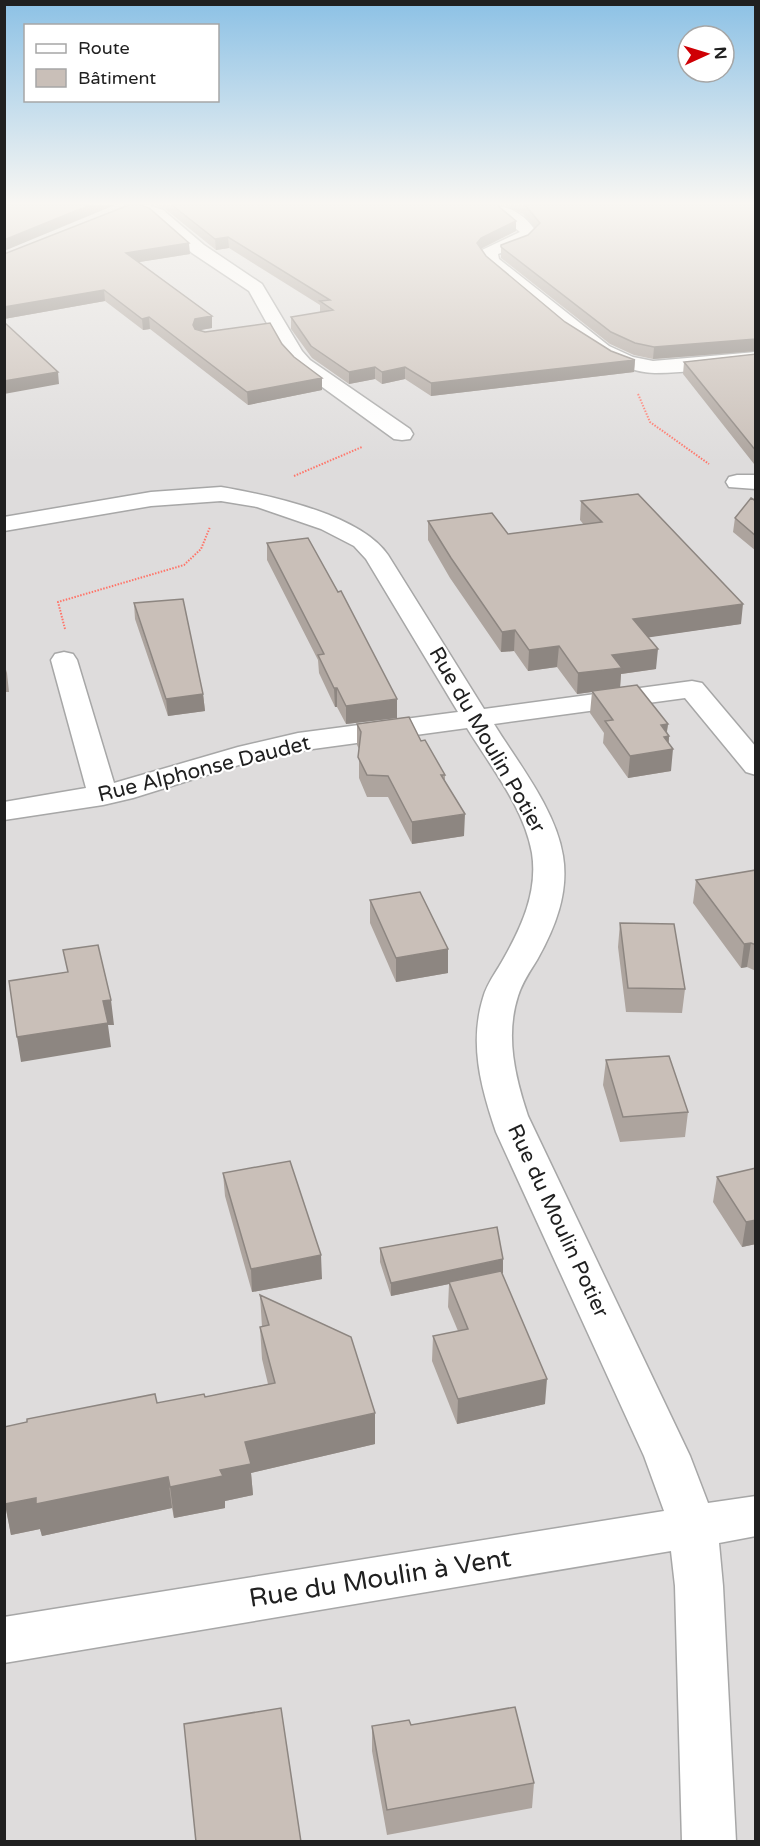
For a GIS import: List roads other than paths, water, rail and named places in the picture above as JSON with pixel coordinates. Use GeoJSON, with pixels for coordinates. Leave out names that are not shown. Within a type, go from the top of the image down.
{"type":"FeatureCollection","features":[{"type":"Feature","properties":{"kind":"street"},"geometry":{"type":"LineString","coordinates":[[258,291],[277,326],[303,364],[402,434]]}},
{"type":"Feature","properties":{"kind":"street"},"geometry":{"type":"LineString","coordinates":[[529,291],[602,350],[628,362],[653,367],[756,358]]}},
{"type":"Feature","properties":{"kind":"street"},"geometry":{"type":"LineString","coordinates":[[255,328],[277,326]]}},
{"type":"Feature","properties":{"kind":"street","name":"Rue du Moulin Potier"},"geometry":{"type":"LineString","coordinates":[[4,524],[151,499],[201,495],[240,496],[308,516],[348,532],[362,541],[376,555],[535,815],[544,835],[550,880],[549,896],[535,932],[500,997],[492,1045],[503,1098],[515,1132],[667,1456],[693,1526],[699,1586],[709,1842]]}},
{"type":"Feature","properties":{"kind":"street"},"geometry":{"type":"LineString","coordinates":[[64,660],[103,796]]}},
{"type":"Feature","properties":{"kind":"street","name":"Rue Alphonse Daudet"},"geometry":{"type":"LineString","coordinates":[[4,811],[103,796],[271,747],[692,689],[756,766]]}},
{"type":"Feature","properties":{"kind":"street","name":"Rue du Moulin à Vent"},"geometry":{"type":"LineString","coordinates":[[4,1640],[756,1516]]}}]}
